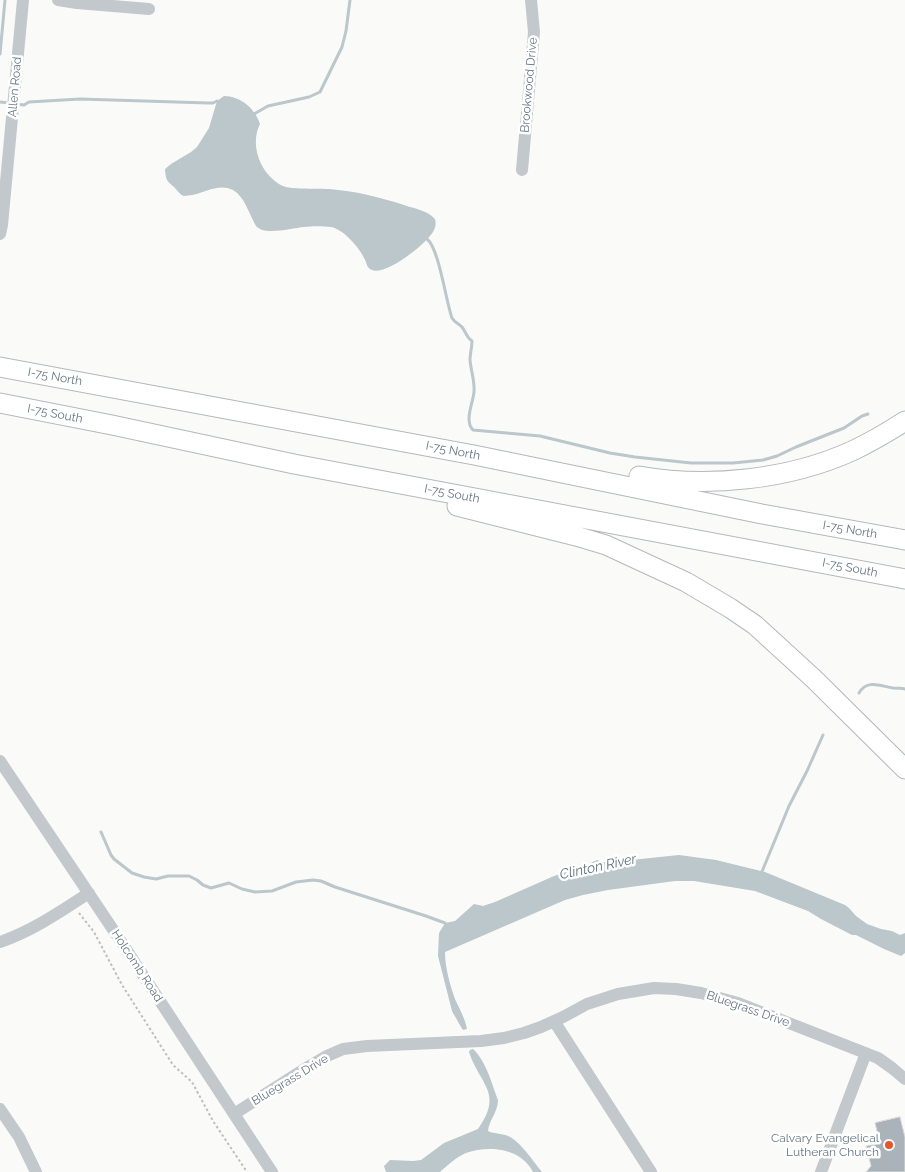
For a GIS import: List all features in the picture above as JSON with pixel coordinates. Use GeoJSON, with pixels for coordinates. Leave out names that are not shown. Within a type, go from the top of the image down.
{"type":"FeatureCollection","features":[{"type":"Feature","properties":{"kind":"highway","name":"I-75 North"},"geometry":{"type":"LineString","coordinates":[[0,367],[474,455],[762,514],[905,540]]}},
{"type":"Feature","properties":{"kind":"highway","name":"I-75 South"},"geometry":{"type":"LineString","coordinates":[[0,403],[294,464],[905,578]]}},
{"type":"Feature","properties":{"kind":"highway"},"geometry":{"type":"LineString","coordinates":[[474,455],[528,456],[664,480],[720,482],[778,474],[823,462],[852,451],[905,421]]}},
{"type":"Feature","properties":{"kind":"highway"},"geometry":{"type":"LineString","coordinates":[[294,464],[606,545],[686,582],[755,625],[905,769]]}},
{"type":"Feature","properties":{"kind":"street","name":"Allen Road"},"geometry":{"type":"LineString","coordinates":[[0,234],[23,0]]}},
{"type":"Feature","properties":{"kind":"street"},"geometry":{"type":"LineString","coordinates":[[58,0],[149,9]]}},
{"type":"Feature","properties":{"kind":"street","name":"Brookwood Drive"},"geometry":{"type":"LineString","coordinates":[[522,170],[534,32],[531,0]]}},
{"type":"Feature","properties":{"kind":"street","name":"Holcomb Road"},"geometry":{"type":"LineString","coordinates":[[0,761],[272,1172]]}},
{"type":"Feature","properties":{"kind":"street"},"geometry":{"type":"LineString","coordinates":[[0,942],[48,920],[89,893]]}},
{"type":"Feature","properties":{"kind":"street","name":"Bluegrass Drive"},"geometry":{"type":"LineString","coordinates":[[234,1114],[303,1070],[343,1049],[504,1038],[524,1033],[554,1021],[587,1004],[618,994],[654,988],[701,993],[738,1003],[878,1058],[905,1078]]}},
{"type":"Feature","properties":{"kind":"street"},"geometry":{"type":"LineString","coordinates":[[554,1021],[651,1172]]}},
{"type":"Feature","properties":{"kind":"street"},"geometry":{"type":"LineString","coordinates":[[821,1172],[866,1053]]}},
{"type":"Feature","properties":{"kind":"street"},"geometry":{"type":"LineString","coordinates":[[0,1110],[19,1137],[36,1172]]}},
{"type":"Feature","properties":{"kind":"path"},"geometry":{"type":"LineString","coordinates":[[72,904],[94,932],[122,986],[173,1065],[192,1082],[213,1121],[247,1172]]}},
{"type":"Feature","properties":{"kind":"water"},"geometry":{"type":"Polygon","coordinates":[[[224,96],[236,98],[246,104],[258,118],[260,124],[256,141],[259,159],[263,168],[275,181],[287,187],[348,191],[421,210],[435,219],[434,230],[424,243],[406,257],[378,271],[370,269],[355,244],[336,228],[314,226],[265,231],[256,226],[244,201],[233,190],[223,187],[192,195],[181,195],[167,180],[165,169],[197,147],[209,128],[217,101],[224,96]]]}},
{"type":"Feature","properties":{"kind":"water","name":"Clinton River"},"geometry":{"type":"Polygon","coordinates":[[[679,855],[716,860],[765,872],[845,905],[867,924],[900,935],[905,933],[905,953],[901,956],[884,949],[856,935],[852,935],[808,911],[755,891],[694,881],[675,881],[608,890],[565,900],[445,952],[451,988],[467,1029],[463,1030],[452,1011],[438,956],[439,933],[445,923],[455,921],[474,904],[483,906],[495,902],[554,876],[597,860],[612,862],[679,855]]]}},
{"type":"Feature","properties":{"kind":"water"},"geometry":{"type":"Polygon","coordinates":[[[473,1049],[485,1066],[498,1100],[497,1108],[488,1131],[505,1135],[517,1142],[542,1172],[533,1172],[528,1164],[513,1153],[504,1150],[484,1149],[466,1153],[455,1159],[440,1172],[386,1172],[384,1166],[390,1160],[421,1160],[444,1143],[478,1129],[486,1117],[489,1098],[487,1089],[469,1052],[473,1049]]]}},
{"type":"Feature","properties":{"kind":"building","name":"Calvary Evangelical Lutheran Church"},"geometry":{"type":"Polygon","coordinates":[[[900,1117],[905,1137],[905,1172],[866,1172],[871,1166],[866,1146],[880,1143],[875,1123],[900,1117]]]}},
{"type":"Feature","properties":{"kind":"waterway"},"geometry":{"type":"LineString","coordinates":[[0,54],[5,0]]}},
{"type":"Feature","properties":{"kind":"waterway"},"geometry":{"type":"LineString","coordinates":[[254,114],[268,106],[309,97],[320,92],[342,47],[350,0]]}},
{"type":"Feature","properties":{"kind":"waterway"},"geometry":{"type":"LineString","coordinates":[[16,104],[24,105],[29,102],[80,99],[208,103],[217,101]]}},
{"type":"Feature","properties":{"kind":"waterway"},"geometry":{"type":"LineString","coordinates":[[0,102],[9,103]]}},
{"type":"Feature","properties":{"kind":"waterway"},"geometry":{"type":"LineString","coordinates":[[427,239],[439,264],[452,318],[462,327],[472,341],[470,360],[474,388],[469,422],[473,430],[540,436],[635,457],[691,463],[733,463],[763,460],[777,456],[844,428],[868,414]]}},
{"type":"Feature","properties":{"kind":"waterway"},"geometry":{"type":"LineString","coordinates":[[859,693],[866,686],[870,685],[905,689]]}},
{"type":"Feature","properties":{"kind":"waterway"},"geometry":{"type":"LineString","coordinates":[[761,874],[789,806],[823,735]]}},
{"type":"Feature","properties":{"kind":"waterway"},"geometry":{"type":"LineString","coordinates":[[101,832],[114,859],[132,873],[144,877],[156,879],[168,876],[189,876],[211,888],[229,883],[255,892],[272,891],[296,882],[321,881],[445,923]]}},
{"type":"Feature","properties":{"kind":"place","name":"Calvary Evangelical Lutheran Church"},"geometry":{"type":"Point","coordinates":[889,1145]}}]}
